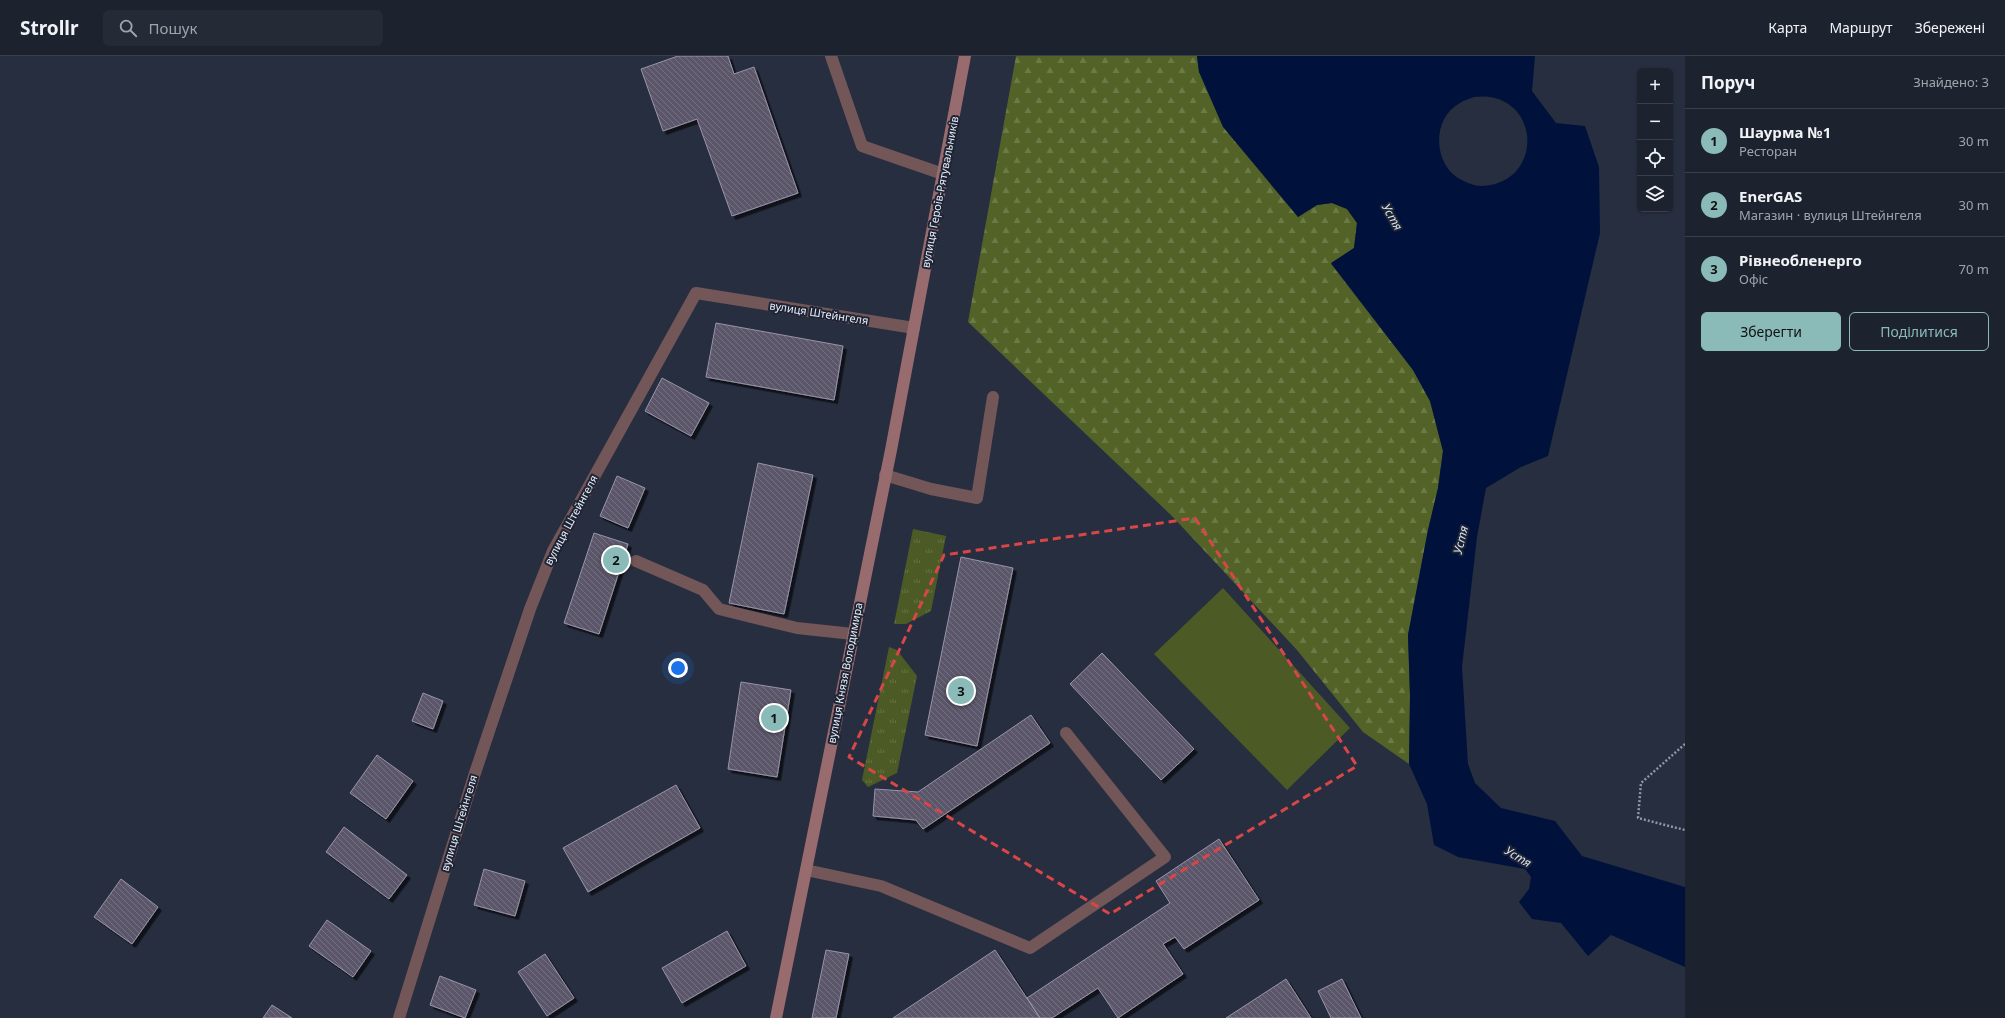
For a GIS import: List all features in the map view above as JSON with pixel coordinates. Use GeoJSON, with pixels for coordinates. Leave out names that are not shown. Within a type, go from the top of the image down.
{"type":"FeatureCollection","features":[{"type":"Feature","properties":{"kind":"main road","name":"вулиця Героїв-Рятувальників"},"geometry":{"type":"LineString","coordinates":[[914,328],[965,56]]}},
{"type":"Feature","properties":{"kind":"main road","name":"вулиця Князя Володимира"},"geometry":{"type":"LineString","coordinates":[[776,1018],[914,328]]}},
{"type":"Feature","properties":{"kind":"street"},"geometry":{"type":"LineString","coordinates":[[831,56],[862,146],[943,174]]}},
{"type":"Feature","properties":{"kind":"street","name":"вулиця Штейнгеля"},"geometry":{"type":"LineString","coordinates":[[398,1018],[474,776],[530,609],[553,551],[696,293],[914,328]]}},
{"type":"Feature","properties":{"kind":"street"},"geometry":{"type":"LineString","coordinates":[[885,475],[931,490],[977,498],[993,397]]}},
{"type":"Feature","properties":{"kind":"street"},"geometry":{"type":"LineString","coordinates":[[636,561],[703,590],[719,609],[797,628],[853,634]]}},
{"type":"Feature","properties":{"kind":"street"},"geometry":{"type":"LineString","coordinates":[[806,870],[880,886],[1030,948],[1165,857],[1066,733]]}},
{"type":"Feature","properties":{"kind":"path"},"geometry":{"type":"LineString","coordinates":[[1685,744],[1641,783],[1638,818],[1685,830]]}},
{"type":"Feature","properties":{"kind":"highlighted area"},"geometry":{"type":"Polygon","coordinates":[[[1195,518],[1357,766],[1110,914],[849,757],[944,555],[1195,518]]]}},
{"type":"Feature","properties":{"kind":"green space"},"geometry":{"type":"Polygon","coordinates":[[[1016,56],[1197,56],[1199,72],[1298,217],[1317,205],[1332,203],[1347,209],[1357,223],[1354,248],[1331,264],[1413,370],[1430,401],[1443,451],[1438,488],[1428,530],[1408,635],[1410,696],[1409,764],[1363,732],[1297,650],[1172,516],[968,322],[1016,56]]]}},
{"type":"Feature","properties":{"kind":"green space"},"geometry":{"type":"Polygon","coordinates":[[[913,529],[946,536],[931,611],[906,624],[894,624],[913,529]]]}},
{"type":"Feature","properties":{"kind":"green space"},"geometry":{"type":"Polygon","coordinates":[[[1223,588],[1350,728],[1287,790],[1154,654],[1223,588]]]}},
{"type":"Feature","properties":{"kind":"green space"},"geometry":{"type":"Polygon","coordinates":[[[889,647],[897,650],[917,676],[897,773],[868,787],[862,780],[889,647]]]}},
{"type":"Feature","properties":{"kind":"water","name":"Устя"},"geometry":{"type":"Polygon","coordinates":[[[1197,56],[1535,56],[1532,91],[1556,123],[1585,126],[1599,167],[1600,233],[1548,456],[1521,467],[1486,488],[1477,537],[1462,667],[1468,764],[1475,783],[1501,808],[1555,821],[1582,856],[1685,887],[1685,967],[1611,935],[1588,956],[1561,923],[1532,919],[1519,902],[1529,889],[1531,877],[1525,869],[1458,857],[1434,845],[1427,804],[1409,764],[1410,696],[1408,635],[1428,530],[1438,488],[1443,451],[1430,401],[1413,370],[1331,263],[1354,248],[1357,223],[1347,209],[1332,203],[1317,205],[1298,217],[1223,127],[1199,72],[1197,56]],[[1474,97],[1453,108],[1447,115],[1440,130],[1440,148],[1445,164],[1456,177],[1474,185],[1480,186],[1495,184],[1510,177],[1520,166],[1526,152],[1527,138],[1524,124],[1517,111],[1505,102],[1487,97],[1474,97]]]}},
{"type":"Feature","properties":{"kind":"building"},"geometry":{"type":"Polygon","coordinates":[[[678,56],[728,56],[734,74],[754,67],[798,193],[732,216],[697,119],[663,131],[641,69],[678,56]]]}},
{"type":"Feature","properties":{"kind":"building"},"geometry":{"type":"Polygon","coordinates":[[[716,323],[843,346],[834,400],[706,377],[716,323]]]}},
{"type":"Feature","properties":{"kind":"building"},"geometry":{"type":"Polygon","coordinates":[[[662,378],[709,403],[691,436],[645,411],[662,378]]]}},
{"type":"Feature","properties":{"kind":"building"},"geometry":{"type":"Polygon","coordinates":[[[758,463],[813,475],[784,614],[729,603],[758,463]]]}},
{"type":"Feature","properties":{"kind":"building"},"geometry":{"type":"Polygon","coordinates":[[[617,476],[645,488],[628,528],[600,516],[617,476]]]}},
{"type":"Feature","properties":{"kind":"building"},"geometry":{"type":"Polygon","coordinates":[[[594,533],[628,544],[599,634],[564,623],[594,533]]]}},
{"type":"Feature","properties":{"kind":"building"},"geometry":{"type":"Polygon","coordinates":[[[961,557],[1013,568],[977,746],[925,735],[961,557]]]}},
{"type":"Feature","properties":{"kind":"building"},"geometry":{"type":"Polygon","coordinates":[[[1102,653],[1194,749],[1161,780],[1070,684],[1102,653]]]}},
{"type":"Feature","properties":{"kind":"building"},"geometry":{"type":"Polygon","coordinates":[[[741,682],[791,690],[777,777],[728,769],[741,682]]]}},
{"type":"Feature","properties":{"kind":"building"},"geometry":{"type":"Polygon","coordinates":[[[423,693],[443,701],[433,729],[412,721],[423,693]]]}},
{"type":"Feature","properties":{"kind":"building"},"geometry":{"type":"Polygon","coordinates":[[[1031,715],[1050,743],[923,829],[916,820],[873,816],[875,789],[918,792],[1031,715]]]}},
{"type":"Feature","properties":{"kind":"building"},"geometry":{"type":"Polygon","coordinates":[[[377,755],[413,781],[386,819],[350,793],[377,755]]]}},
{"type":"Feature","properties":{"kind":"building"},"geometry":{"type":"Polygon","coordinates":[[[676,785],[700,828],[588,892],[563,848],[676,785]]]}},
{"type":"Feature","properties":{"kind":"building"},"geometry":{"type":"Polygon","coordinates":[[[344,827],[407,875],[389,899],[326,852],[344,827]]]}},
{"type":"Feature","properties":{"kind":"building"},"geometry":{"type":"Polygon","coordinates":[[[1219,839],[1259,900],[1184,949],[1175,937],[1163,944],[1183,974],[1118,1018],[1098,988],[1052,1018],[1040,1018],[1027,998],[1170,903],[1156,881],[1219,839]]]}},
{"type":"Feature","properties":{"kind":"building"},"geometry":{"type":"Polygon","coordinates":[[[484,869],[525,881],[515,916],[474,905],[484,869]]]}},
{"type":"Feature","properties":{"kind":"building"},"geometry":{"type":"Polygon","coordinates":[[[121,879],[158,907],[132,944],[94,917],[121,879]]]}},
{"type":"Feature","properties":{"kind":"building"},"geometry":{"type":"Polygon","coordinates":[[[327,920],[371,951],[353,977],[309,946],[327,920]]]}},
{"type":"Feature","properties":{"kind":"building"},"geometry":{"type":"Polygon","coordinates":[[[727,931],[746,966],[682,1003],[662,968],[727,931]]]}},
{"type":"Feature","properties":{"kind":"building"},"geometry":{"type":"Polygon","coordinates":[[[826,950],[849,954],[836,1018],[812,1018],[826,950]]]}},
{"type":"Feature","properties":{"kind":"building"},"geometry":{"type":"Polygon","coordinates":[[[995,950],[1040,1018],[893,1018],[995,950]]]}},
{"type":"Feature","properties":{"kind":"building"},"geometry":{"type":"Polygon","coordinates":[[[545,954],[574,998],[547,1016],[518,972],[545,954]]]}},
{"type":"Feature","properties":{"kind":"building"},"geometry":{"type":"Polygon","coordinates":[[[440,976],[476,990],[465,1018],[430,1005],[440,976]]]}},
{"type":"Feature","properties":{"kind":"building"},"geometry":{"type":"Polygon","coordinates":[[[1286,979],[1311,1018],[1226,1018],[1286,979]]]}},
{"type":"Feature","properties":{"kind":"building"},"geometry":{"type":"Polygon","coordinates":[[[1342,979],[1361,1018],[1331,1018],[1318,991],[1342,979]]]}},
{"type":"Feature","properties":{"kind":"building"},"geometry":{"type":"Polygon","coordinates":[[[272,1005],[292,1018],[263,1018],[272,1005]]]}},
{"type":"Feature","properties":{"kind":"place","name":"EnerGAS"},"geometry":{"type":"Point","coordinates":[616,560]}},
{"type":"Feature","properties":{"kind":"place","name":"Рівнеобленерго"},"geometry":{"type":"Point","coordinates":[961,691]}},
{"type":"Feature","properties":{"kind":"place","name":"Шаурма №1"},"geometry":{"type":"Point","coordinates":[774,718]}}]}
